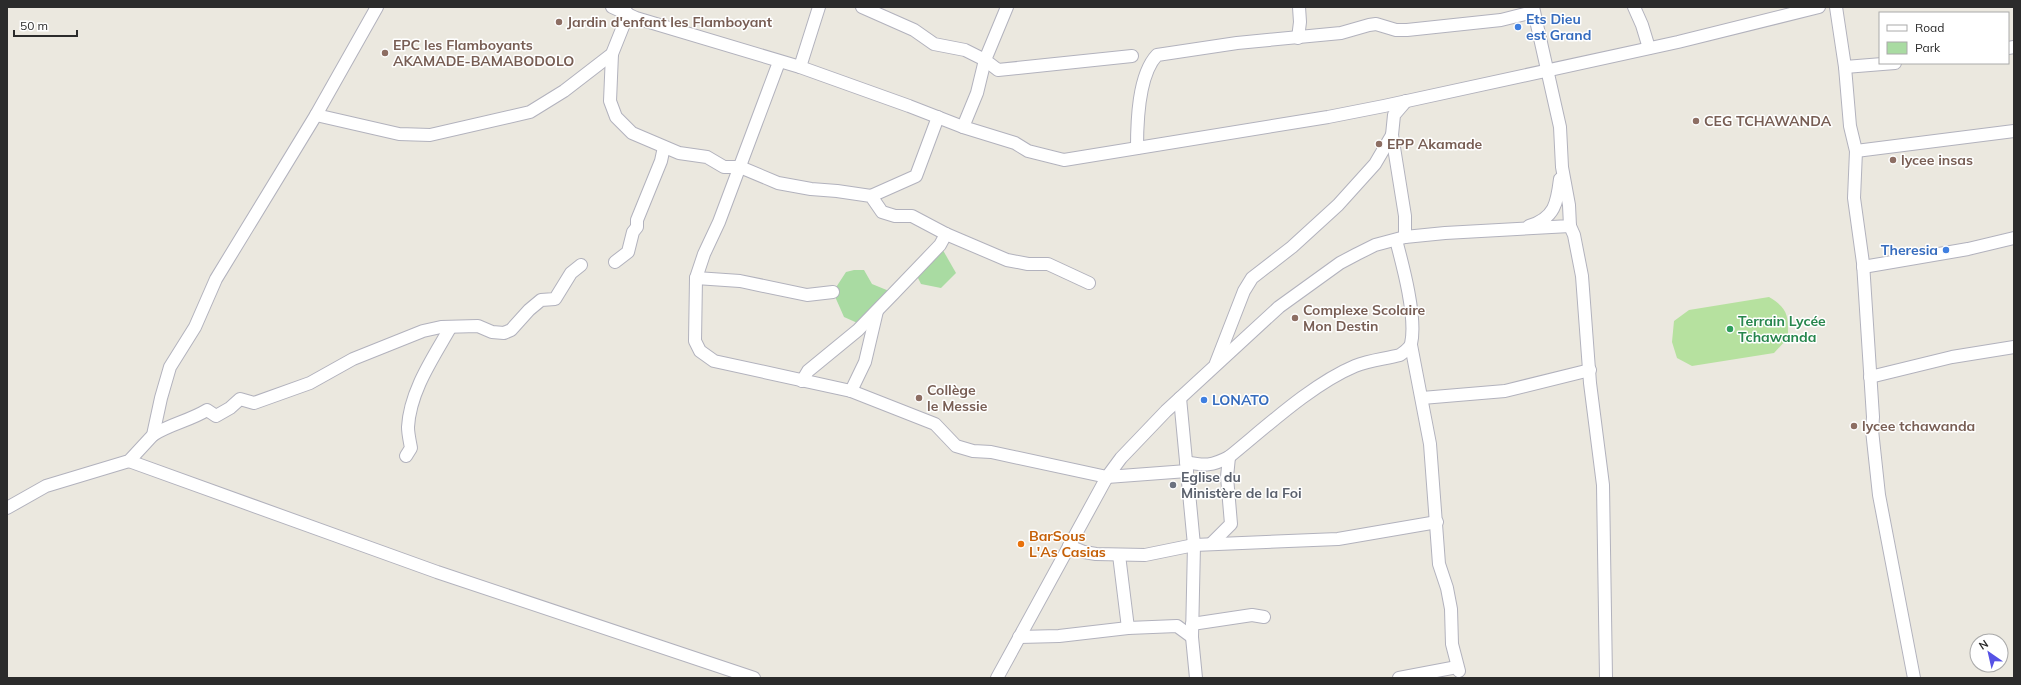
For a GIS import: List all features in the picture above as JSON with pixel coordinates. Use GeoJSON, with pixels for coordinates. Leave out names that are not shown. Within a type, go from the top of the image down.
{"type":"FeatureCollection","features":[{"type":"Feature","properties":{"kind":"street"},"geometry":{"type":"LineString","coordinates":[[153,435],[161,398],[170,367],[195,327],[216,278],[316,115],[377,7]]}},
{"type":"Feature","properties":{"kind":"street"},"geometry":{"type":"LineString","coordinates":[[612,7],[779,62],[800,67],[938,117],[963,128],[1015,143],[1028,151],[1064,160],[1328,117],[1649,48],[1819,7]]}},
{"type":"Feature","properties":{"kind":"street"},"geometry":{"type":"LineString","coordinates":[[800,67],[819,7]]}},
{"type":"Feature","properties":{"kind":"street"},"geometry":{"type":"LineString","coordinates":[[862,7],[914,30],[934,44],[965,50],[985,60],[998,70],[1132,56]]}},
{"type":"Feature","properties":{"kind":"street"},"geometry":{"type":"LineString","coordinates":[[963,128],[977,93],[985,60],[1007,7]]}},
{"type":"Feature","properties":{"kind":"street"},"geometry":{"type":"LineString","coordinates":[[1298,38],[1300,7]]}},
{"type":"Feature","properties":{"kind":"street"},"geometry":{"type":"LineString","coordinates":[[1634,7],[1642,25],[1649,48]]}},
{"type":"Feature","properties":{"kind":"street"},"geometry":{"type":"LineString","coordinates":[[1836,7],[1845,67],[1850,126],[1856,151],[1854,198],[1863,267],[1873,417],[1872,430],[1879,495],[1914,678]]}},
{"type":"Feature","properties":{"kind":"street"},"geometry":{"type":"LineString","coordinates":[[1136,148],[1138,109],[1148,66],[1157,55],[1237,43],[1351,32],[1376,24],[1407,30],[1500,20],[1533,10],[1560,127],[1562,168],[1569,206],[1570,226],[1574,235],[1582,276],[1590,370],[1603,485],[1606,678]]}},
{"type":"Feature","properties":{"kind":"street"},"geometry":{"type":"LineString","coordinates":[[625,11],[612,54],[610,101],[616,117],[632,133],[679,153],[707,157],[724,167],[740,168],[778,183],[811,189],[871,196],[916,176],[938,117]]}},
{"type":"Feature","properties":{"kind":"street"},"geometry":{"type":"LineString","coordinates":[[316,115],[400,134],[436,134],[530,112],[564,91],[612,54]]}},
{"type":"Feature","properties":{"kind":"street"},"geometry":{"type":"LineString","coordinates":[[779,62],[740,168],[719,222],[704,254],[696,278],[695,341],[700,351],[714,361],[852,391],[935,424],[956,446],[973,451],[998,453],[1108,477],[1186,466],[1216,464],[1229,457],[1310,393],[1334,378],[1354,366],[1369,361],[1400,355],[1411,345]]}},
{"type":"Feature","properties":{"kind":"street"},"geometry":{"type":"LineString","coordinates":[[1845,67],[1882,64]]}},
{"type":"Feature","properties":{"kind":"street"},"geometry":{"type":"LineString","coordinates":[[1399,678],[1458,669],[1452,644],[1451,609],[1447,588],[1439,564],[1430,444],[1411,345],[1411,319],[1401,238],[1405,216],[1392,135],[1394,114],[1406,101]]}},
{"type":"Feature","properties":{"kind":"street"},"geometry":{"type":"LineString","coordinates":[[1856,151],[2014,131]]}},
{"type":"Feature","properties":{"kind":"street"},"geometry":{"type":"LineString","coordinates":[[1214,366],[1244,291],[1252,278],[1292,247],[1338,205],[1375,164],[1392,135]]}},
{"type":"Feature","properties":{"kind":"street"},"geometry":{"type":"LineString","coordinates":[[615,262],[628,252],[633,232],[637,227],[636,220],[661,161],[664,147]]}},
{"type":"Feature","properties":{"kind":"street"},"geometry":{"type":"LineString","coordinates":[[1520,228],[1541,220],[1552,211],[1558,198],[1562,168]]}},
{"type":"Feature","properties":{"kind":"street"},"geometry":{"type":"LineString","coordinates":[[871,196],[882,212],[895,216],[912,216],[946,234],[1007,260],[1028,264],[1048,264],[1089,283]]}},
{"type":"Feature","properties":{"kind":"street"},"geometry":{"type":"LineString","coordinates":[[997,678],[1069,546],[1108,477],[1121,458],[1180,398],[1280,307],[1340,263],[1375,245],[1401,238],[1445,233],[1570,226]]}},
{"type":"Feature","properties":{"kind":"street"},"geometry":{"type":"LineString","coordinates":[[802,381],[808,371],[858,330],[877,311],[940,245],[946,234]]}},
{"type":"Feature","properties":{"kind":"street"},"geometry":{"type":"LineString","coordinates":[[1863,267],[1968,249],[2014,238]]}},
{"type":"Feature","properties":{"kind":"street"},"geometry":{"type":"LineString","coordinates":[[7,508],[46,486],[129,461],[153,435],[167,426],[191,420],[207,410],[216,416],[230,408],[240,399],[254,403],[310,383],[353,359],[423,331],[441,327],[450,328],[478,326],[492,332],[504,333],[511,330],[529,310],[541,300],[555,299],[571,273],[581,265]]}},
{"type":"Feature","properties":{"kind":"street"},"geometry":{"type":"LineString","coordinates":[[696,278],[740,281],[807,295],[833,292]]}},
{"type":"Feature","properties":{"kind":"street"},"geometry":{"type":"LineString","coordinates":[[852,391],[865,362],[877,311]]}},
{"type":"Feature","properties":{"kind":"street"},"geometry":{"type":"LineString","coordinates":[[406,456],[412,448],[408,428],[410,410],[421,379],[450,328]]}},
{"type":"Feature","properties":{"kind":"street"},"geometry":{"type":"LineString","coordinates":[[1870,377],[1952,357],[2014,346]]}},
{"type":"Feature","properties":{"kind":"street"},"geometry":{"type":"LineString","coordinates":[[1422,398],[1505,391],[1590,370]]}},
{"type":"Feature","properties":{"kind":"street"},"geometry":{"type":"LineString","coordinates":[[1180,398],[1194,545],[1192,637],[1196,678]]}},
{"type":"Feature","properties":{"kind":"street"},"geometry":{"type":"LineString","coordinates":[[1166,412],[1183,425]]}},
{"type":"Feature","properties":{"kind":"street"},"geometry":{"type":"LineString","coordinates":[[1229,457],[1227,477],[1231,524],[1236,534],[1248,542]]}},
{"type":"Feature","properties":{"kind":"street"},"geometry":{"type":"LineString","coordinates":[[129,461],[437,572],[754,678]]}},
{"type":"Feature","properties":{"kind":"street"},"geometry":{"type":"LineString","coordinates":[[1069,546],[1084,552],[1118,555],[1145,555],[1194,545],[1338,539],[1437,522]]}},
{"type":"Feature","properties":{"kind":"street"},"geometry":{"type":"LineString","coordinates":[[1211,544],[1231,524]]}},
{"type":"Feature","properties":{"kind":"street"},"geometry":{"type":"LineString","coordinates":[[1118,555],[1128,628]]}},
{"type":"Feature","properties":{"kind":"street"},"geometry":{"type":"LineString","coordinates":[[1019,637],[1060,636],[1128,628],[1177,626],[1192,620],[1252,615],[1264,617]]}},
{"type":"Feature","properties":{"kind":"street"},"geometry":{"type":"LineString","coordinates":[[1177,626],[1192,637]]}},
{"type":"Feature","properties":{"kind":"green space"},"geometry":{"type":"Polygon","coordinates":[[[940,245],[956,273],[941,288],[921,284],[915,272],[940,245]]]}},
{"type":"Feature","properties":{"kind":"green space"},"geometry":{"type":"Polygon","coordinates":[[[864,270],[872,284],[894,293],[862,325],[844,317],[833,292],[846,272],[864,270]]]}},
{"type":"Feature","properties":{"kind":"green space","name":"Terrain Lycée Tchawanda"},"geometry":{"type":"Polygon","coordinates":[[[1769,297],[1776,301],[1784,309],[1788,324],[1788,338],[1774,353],[1692,366],[1677,358],[1672,342],[1674,321],[1689,310],[1769,297]]]}},
{"type":"Feature","properties":{"kind":"place","name":"Jardin d'enfant les Flamboyant"},"geometry":{"type":"Point","coordinates":[559,22]}},
{"type":"Feature","properties":{"kind":"place","name":"Ets Dieu est Grand"},"geometry":{"type":"Point","coordinates":[1518,27]}},
{"type":"Feature","properties":{"kind":"place","name":"EPC les Flamboyants AKAMADE-BAMABODOLO"},"geometry":{"type":"Point","coordinates":[385,53]}},
{"type":"Feature","properties":{"kind":"place","name":"CEG TCHAWANDA"},"geometry":{"type":"Point","coordinates":[1696,121]}},
{"type":"Feature","properties":{"kind":"place","name":"EPP Akamade"},"geometry":{"type":"Point","coordinates":[1379,144]}},
{"type":"Feature","properties":{"kind":"place","name":"lycee insas"},"geometry":{"type":"Point","coordinates":[1893,160]}},
{"type":"Feature","properties":{"kind":"place","name":"Theresia"},"geometry":{"type":"Point","coordinates":[1946,250]}},
{"type":"Feature","properties":{"kind":"place","name":"Complexe Scolaire Mon Destin"},"geometry":{"type":"Point","coordinates":[1295,318]}},
{"type":"Feature","properties":{"kind":"place","name":"Terrain Lycée Tchawanda"},"geometry":{"type":"Point","coordinates":[1730,329]}},
{"type":"Feature","properties":{"kind":"place","name":"Collège le Messie"},"geometry":{"type":"Point","coordinates":[919,398]}},
{"type":"Feature","properties":{"kind":"place","name":"LONATO"},"geometry":{"type":"Point","coordinates":[1204,400]}},
{"type":"Feature","properties":{"kind":"place","name":"lycee tchawanda"},"geometry":{"type":"Point","coordinates":[1854,426]}},
{"type":"Feature","properties":{"kind":"place","name":"Eglise du Ministère de la Foi"},"geometry":{"type":"Point","coordinates":[1173,485]}},
{"type":"Feature","properties":{"kind":"place","name":"BarSous L'As Casias"},"geometry":{"type":"Point","coordinates":[1021,544]}}]}
